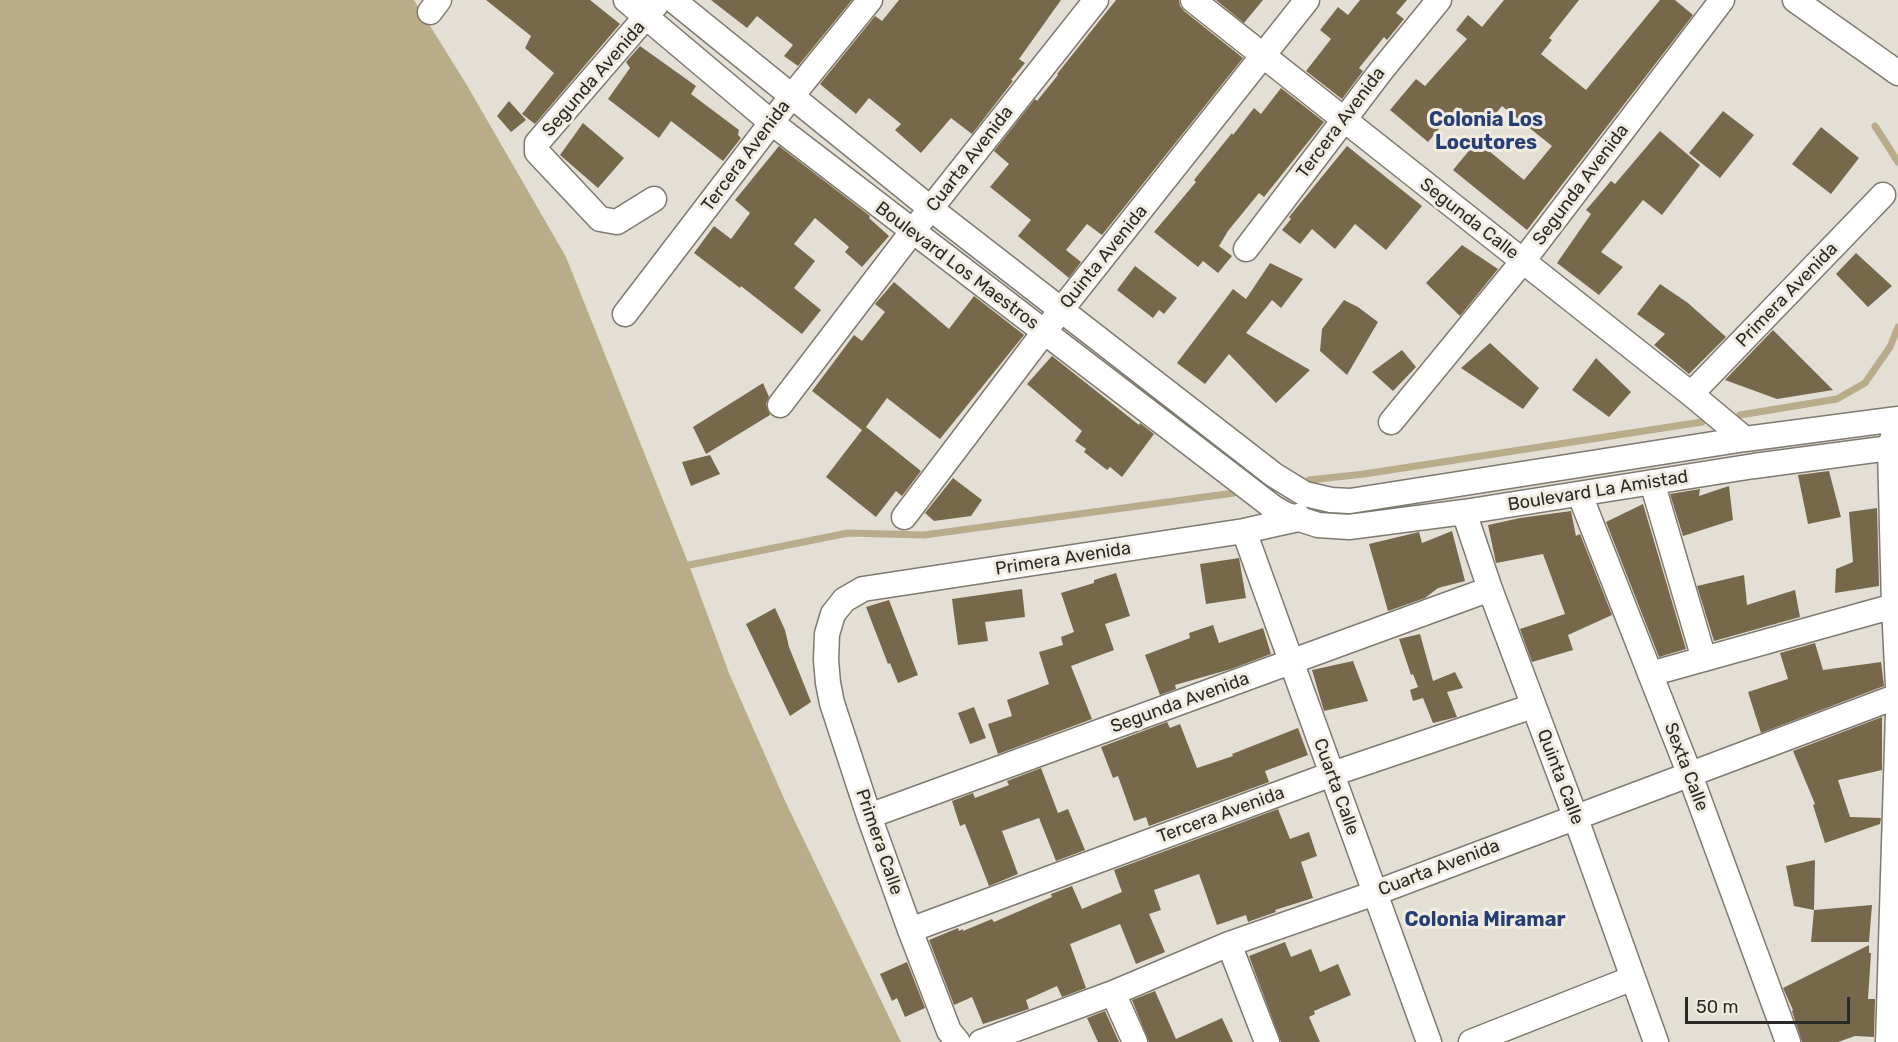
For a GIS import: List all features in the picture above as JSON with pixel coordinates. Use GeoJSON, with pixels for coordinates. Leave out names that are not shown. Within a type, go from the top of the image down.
{"type":"FeatureCollection","features":[{"type":"Feature","properties":{"kind":"street","name":"Boulevard Los Maestros"},"geometry":{"type":"LineString","coordinates":[[626,0],[653,9],[772,123],[1274,508],[1298,519]]}},
{"type":"Feature","properties":{"kind":"street","name":"Boulevard Los Maestros"},"geometry":{"type":"LineString","coordinates":[[673,0],[930,208],[1274,475],[1305,494],[1331,500],[1350,501]]}},
{"type":"Feature","properties":{"kind":"street","name":"Tercera Avenida"},"geometry":{"type":"LineString","coordinates":[[625,314],[791,97],[870,0]]}},
{"type":"Feature","properties":{"kind":"street","name":"Cuarta Avenida"},"geometry":{"type":"LineString","coordinates":[[780,405],[930,208],[1096,0]]}},
{"type":"Feature","properties":{"kind":"street","name":"Segunda Calle"},"geometry":{"type":"LineString","coordinates":[[1193,0],[1745,439]]}},
{"type":"Feature","properties":{"kind":"street","name":"Quinta Avenida"},"geometry":{"type":"LineString","coordinates":[[904,517],[1061,310],[1308,0]]}},
{"type":"Feature","properties":{"kind":"street","name":"Tercera Avenida"},"geometry":{"type":"LineString","coordinates":[[1246,249],[1344,119],[1439,0]]}},
{"type":"Feature","properties":{"kind":"street","name":"Segunda Avenida"},"geometry":{"type":"LineString","coordinates":[[1391,422],[1523,261],[1722,0]]}},
{"type":"Feature","properties":{"kind":"street"},"geometry":{"type":"LineString","coordinates":[[1795,0],[1898,73]]}},
{"type":"Feature","properties":{"kind":"street","name":"Segunda Avenida"},"geometry":{"type":"LineString","coordinates":[[653,9],[537,143],[537,152],[600,219],[617,222],[654,199]]}},
{"type":"Feature","properties":{"kind":"street","name":"Primera Avenida"},"geometry":{"type":"LineString","coordinates":[[1691,394],[1883,195]]}},
{"type":"Feature","properties":{"kind":"street"},"geometry":{"type":"LineString","coordinates":[[1896,433],[1894,606],[1898,687]]}},
{"type":"Feature","properties":{"kind":"street","name":"Boulevard La Amistad"},"geometry":{"type":"LineString","coordinates":[[1298,519],[1318,525],[1349,527],[1464,512],[1754,466],[1896,433]]}},
{"type":"Feature","properties":{"kind":"street","name":"Boulevard La Amistad"},"geometry":{"type":"LineString","coordinates":[[1350,501],[1745,439],[1896,433]]}},
{"type":"Feature","properties":{"kind":"street"},"geometry":{"type":"LineString","coordinates":[[1652,482],[1704,659]]}},
{"type":"Feature","properties":{"kind":"street"},"geometry":{"type":"LineString","coordinates":[[1298,519],[1305,494]]}},
{"type":"Feature","properties":{"kind":"street","name":"Sexta Calle"},"geometry":{"type":"LineString","coordinates":[[1580,495],[1690,775],[1788,1042]]}},
{"type":"Feature","properties":{"kind":"street","name":"Quinta Calle"},"geometry":{"type":"LineString","coordinates":[[1464,512],[1656,1042]]}},
{"type":"Feature","properties":{"kind":"street","name":"Primera Avenida"},"geometry":{"type":"LineString","coordinates":[[827,634],[833,614],[844,600],[863,589],[1244,531],[1298,519]]}},
{"type":"Feature","properties":{"kind":"street","name":"Cuarta Calle"},"geometry":{"type":"LineString","coordinates":[[1244,531],[1429,1042]]}},
{"type":"Feature","properties":{"kind":"street","name":"Segunda Avenida"},"geometry":{"type":"LineString","coordinates":[[869,816],[1490,589]]}},
{"type":"Feature","properties":{"kind":"street"},"geometry":{"type":"LineString","coordinates":[[1650,674],[1894,606]]}},
{"type":"Feature","properties":{"kind":"street","name":"Primera Calle"},"geometry":{"type":"LineString","coordinates":[[827,634],[827,671],[830,693],[869,816],[949,1031],[958,1042]]}},
{"type":"Feature","properties":{"kind":"street","name":"Cuarta Avenida"},"geometry":{"type":"LineString","coordinates":[[993,1040],[1229,944],[1375,893],[1898,696]]}},
{"type":"Feature","properties":{"kind":"street","name":"Tercera Avenida"},"geometry":{"type":"LineString","coordinates":[[910,930],[1332,774],[1533,706]]}},
{"type":"Feature","properties":{"kind":"street"},"geometry":{"type":"LineString","coordinates":[[1888,1042],[1896,890],[1898,712]]}},
{"type":"Feature","properties":{"kind":"street"},"geometry":{"type":"LineString","coordinates":[[1229,944],[1267,1042]]}},
{"type":"Feature","properties":{"kind":"street"},"geometry":{"type":"LineString","coordinates":[[1471,1042],[1633,978]]}},
{"type":"Feature","properties":{"kind":"street"},"geometry":{"type":"LineString","coordinates":[[1113,993],[1135,1042]]}},
{"type":"Feature","properties":{"kind":"shaded area"},"geometry":{"type":"Polygon","coordinates":[[[0,0],[414,0],[468,87],[566,257],[689,565],[729,673],[786,803],[901,1042],[0,1042],[0,0]]]}},
{"type":"Feature","properties":{"kind":"building"},"geometry":{"type":"Polygon","coordinates":[[[486,0],[590,0],[620,24],[535,124],[522,114],[554,73],[525,48],[531,36],[486,0]]]}},
{"type":"Feature","properties":{"kind":"building"},"geometry":{"type":"Polygon","coordinates":[[[711,0],[852,0],[798,66],[784,56],[793,45],[757,16],[747,28],[711,0]]]}},
{"type":"Feature","properties":{"kind":"building"},"geometry":{"type":"Polygon","coordinates":[[[899,0],[1061,0],[1019,59],[1025,63],[972,134],[951,118],[921,153],[895,130],[901,124],[869,98],[856,114],[820,84],[875,16],[882,21],[899,0]]]}},
{"type":"Feature","properties":{"kind":"building"},"geometry":{"type":"Polygon","coordinates":[[[1116,0],[1179,0],[1184,11],[1243,58],[1102,235],[1087,224],[1066,250],[1081,262],[1069,278],[1018,236],[1031,220],[990,187],[1009,164],[994,151],[1035,99],[1037,101],[1116,0]]]}},
{"type":"Feature","properties":{"kind":"building"},"geometry":{"type":"Polygon","coordinates":[[[1216,0],[1263,0],[1244,23],[1216,0]]]}},
{"type":"Feature","properties":{"kind":"building"},"geometry":{"type":"Polygon","coordinates":[[[1360,0],[1407,0],[1396,13],[1404,19],[1387,40],[1384,37],[1359,68],[1363,71],[1342,99],[1306,71],[1331,39],[1320,30],[1338,7],[1348,15],[1360,0]]]}},
{"type":"Feature","properties":{"kind":"building"},"geometry":{"type":"Polygon","coordinates":[[[1504,0],[1579,0],[1549,38],[1552,40],[1541,54],[1586,90],[1660,0],[1675,0],[1693,15],[1527,230],[1453,170],[1477,141],[1524,180],[1552,146],[1502,106],[1483,129],[1457,107],[1428,142],[1390,110],[1416,79],[1425,86],[1467,39],[1456,30],[1468,15],[1482,27],[1504,0]]]}},
{"type":"Feature","properties":{"kind":"building"},"geometry":{"type":"Polygon","coordinates":[[[640,46],[696,86],[691,94],[739,130],[738,135],[741,138],[723,161],[671,121],[659,138],[608,99],[630,68],[626,62],[640,46]]]}},
{"type":"Feature","properties":{"kind":"building"},"geometry":{"type":"Polygon","coordinates":[[[1281,88],[1324,122],[1264,197],[1259,193],[1228,231],[1219,246],[1232,256],[1218,273],[1203,261],[1198,267],[1154,232],[1254,108],[1261,114],[1281,88]]]}},
{"type":"Feature","properties":{"kind":"building"},"geometry":{"type":"Polygon","coordinates":[[[509,101],[526,120],[511,132],[497,116],[509,101]]]}},
{"type":"Feature","properties":{"kind":"building"},"geometry":{"type":"Polygon","coordinates":[[[1723,111],[1754,135],[1720,178],[1689,153],[1723,111]]]}},
{"type":"Feature","properties":{"kind":"building"},"geometry":{"type":"Polygon","coordinates":[[[583,123],[624,158],[598,188],[560,155],[583,123]]]}},
{"type":"Feature","properties":{"kind":"building"},"geometry":{"type":"Polygon","coordinates":[[[1821,127],[1859,158],[1831,194],[1792,164],[1821,127]]]}},
{"type":"Feature","properties":{"kind":"building"},"geometry":{"type":"Polygon","coordinates":[[[1660,131],[1700,165],[1662,215],[1643,200],[1601,252],[1623,267],[1599,295],[1557,263],[1591,214],[1586,210],[1611,181],[1615,184],[1660,131]]]}},
{"type":"Feature","properties":{"kind":"building"},"geometry":{"type":"Polygon","coordinates":[[[779,146],[870,216],[869,218],[889,236],[862,267],[845,252],[849,247],[815,218],[794,244],[815,261],[794,288],[821,310],[802,334],[741,286],[740,288],[694,253],[714,226],[731,239],[750,213],[735,200],[779,146]]]}},
{"type":"Feature","properties":{"kind":"building"},"geometry":{"type":"Polygon","coordinates":[[[1347,146],[1422,206],[1386,250],[1355,224],[1335,249],[1312,229],[1300,244],[1282,230],[1291,219],[1289,217],[1347,146]]]}},
{"type":"Feature","properties":{"kind":"building"},"geometry":{"type":"Polygon","coordinates":[[[1462,245],[1498,269],[1460,316],[1426,283],[1462,245]]]}},
{"type":"Feature","properties":{"kind":"building"},"geometry":{"type":"Polygon","coordinates":[[[1856,253],[1892,286],[1868,307],[1836,274],[1856,253]]]}},
{"type":"Feature","properties":{"kind":"building"},"geometry":{"type":"Polygon","coordinates":[[[1270,263],[1303,279],[1281,308],[1272,300],[1246,333],[1310,370],[1276,403],[1229,354],[1205,384],[1177,363],[1233,289],[1246,299],[1270,263]]]}},
{"type":"Feature","properties":{"kind":"building"},"geometry":{"type":"Polygon","coordinates":[[[1135,266],[1177,298],[1164,314],[1159,310],[1153,318],[1117,290],[1135,266]]]}},
{"type":"Feature","properties":{"kind":"building"},"geometry":{"type":"Polygon","coordinates":[[[894,282],[949,329],[974,296],[1024,335],[940,439],[887,398],[866,427],[921,471],[902,496],[896,491],[876,517],[826,477],[862,430],[812,391],[854,335],[862,341],[885,312],[875,304],[894,282]]]}},
{"type":"Feature","properties":{"kind":"building"},"geometry":{"type":"Polygon","coordinates":[[[1660,284],[1688,303],[1726,337],[1689,374],[1654,345],[1665,334],[1637,314],[1660,284]]]}},
{"type":"Feature","properties":{"kind":"building"},"geometry":{"type":"Polygon","coordinates":[[[1344,300],[1378,322],[1347,375],[1320,351],[1322,329],[1344,300]]]}},
{"type":"Feature","properties":{"kind":"building"},"geometry":{"type":"Polygon","coordinates":[[[1773,330],[1833,390],[1777,399],[1725,380],[1773,330]]]}},
{"type":"Feature","properties":{"kind":"building"},"geometry":{"type":"Polygon","coordinates":[[[1490,343],[1539,388],[1523,409],[1461,368],[1490,343]]]}},
{"type":"Feature","properties":{"kind":"building"},"geometry":{"type":"Polygon","coordinates":[[[1402,350],[1416,367],[1393,391],[1372,372],[1402,350]]]}},
{"type":"Feature","properties":{"kind":"building"},"geometry":{"type":"Polygon","coordinates":[[[1052,356],[1139,425],[1140,423],[1154,434],[1122,477],[1110,467],[1107,470],[1084,452],[1086,449],[1075,441],[1082,431],[1027,384],[1052,356]]]}},
{"type":"Feature","properties":{"kind":"building"},"geometry":{"type":"Polygon","coordinates":[[[1596,358],[1631,392],[1609,417],[1572,390],[1596,358]]]}},
{"type":"Feature","properties":{"kind":"building"},"geometry":{"type":"Polygon","coordinates":[[[763,383],[769,397],[766,404],[770,415],[706,454],[693,427],[763,383]]]}},
{"type":"Feature","properties":{"kind":"building"},"geometry":{"type":"Polygon","coordinates":[[[710,455],[720,474],[691,486],[682,462],[710,455]]]}},
{"type":"Feature","properties":{"kind":"building"},"geometry":{"type":"Polygon","coordinates":[[[1829,471],[1841,517],[1808,524],[1798,475],[1829,471]]]}},
{"type":"Feature","properties":{"kind":"building"},"geometry":{"type":"Polygon","coordinates":[[[953,478],[982,500],[971,516],[934,521],[925,513],[953,478]]]}},
{"type":"Feature","properties":{"kind":"building"},"geometry":{"type":"Polygon","coordinates":[[[1729,486],[1733,520],[1683,536],[1670,494],[1700,489],[1699,496],[1729,486]]]}},
{"type":"Feature","properties":{"kind":"building"},"geometry":{"type":"Polygon","coordinates":[[[1643,504],[1686,649],[1659,657],[1606,522],[1643,504]]]}},
{"type":"Feature","properties":{"kind":"building"},"geometry":{"type":"Polygon","coordinates":[[[1877,508],[1879,586],[1835,593],[1836,569],[1853,562],[1849,512],[1877,508]]]}},
{"type":"Feature","properties":{"kind":"building"},"geometry":{"type":"Polygon","coordinates":[[[1571,511],[1576,536],[1580,534],[1612,615],[1568,635],[1573,650],[1532,662],[1520,629],[1565,614],[1543,554],[1496,563],[1488,525],[1571,511]]]}},
{"type":"Feature","properties":{"kind":"building"},"geometry":{"type":"Polygon","coordinates":[[[1452,531],[1465,581],[1438,588],[1425,598],[1388,611],[1369,544],[1419,532],[1422,543],[1452,531]]]}},
{"type":"Feature","properties":{"kind":"building"},"geometry":{"type":"Polygon","coordinates":[[[1239,558],[1246,598],[1206,604],[1200,564],[1239,558]]]}},
{"type":"Feature","properties":{"kind":"building"},"geometry":{"type":"Polygon","coordinates":[[[1116,573],[1130,616],[1105,624],[1114,650],[1071,666],[1092,719],[998,754],[988,724],[1012,716],[1007,700],[1049,684],[1039,652],[1063,645],[1061,637],[1074,632],[1061,593],[1094,583],[1094,580],[1116,573]]]}},
{"type":"Feature","properties":{"kind":"building"},"geometry":{"type":"Polygon","coordinates":[[[1744,575],[1747,605],[1795,590],[1800,617],[1714,641],[1697,586],[1744,575]]]}},
{"type":"Feature","properties":{"kind":"building"},"geometry":{"type":"Polygon","coordinates":[[[1022,589],[1025,617],[985,622],[988,641],[958,645],[952,599],[1022,589]]]}},
{"type":"Feature","properties":{"kind":"building"},"geometry":{"type":"Polygon","coordinates":[[[889,600],[918,675],[898,683],[890,663],[888,664],[866,607],[889,600]]]}},
{"type":"Feature","properties":{"kind":"building"},"geometry":{"type":"Polygon","coordinates":[[[775,608],[811,702],[790,716],[746,624],[775,608]]]}},
{"type":"Feature","properties":{"kind":"building"},"geometry":{"type":"Polygon","coordinates":[[[1213,625],[1219,643],[1263,628],[1271,654],[1231,669],[1175,685],[1176,689],[1160,695],[1145,655],[1190,638],[1189,633],[1213,625]]]}},
{"type":"Feature","properties":{"kind":"building"},"geometry":{"type":"Polygon","coordinates":[[[1420,634],[1433,681],[1455,672],[1463,688],[1447,692],[1457,717],[1433,723],[1423,698],[1413,701],[1410,690],[1418,687],[1413,674],[1411,675],[1399,639],[1420,634]]]}},
{"type":"Feature","properties":{"kind":"building"},"geometry":{"type":"Polygon","coordinates":[[[1815,643],[1823,670],[1881,662],[1884,686],[1761,733],[1748,692],[1788,679],[1780,653],[1815,643]]]}},
{"type":"Feature","properties":{"kind":"building"},"geometry":{"type":"Polygon","coordinates":[[[1353,661],[1368,701],[1324,711],[1312,670],[1353,661]]]}},
{"type":"Feature","properties":{"kind":"building"},"geometry":{"type":"Polygon","coordinates":[[[974,707],[986,738],[970,744],[958,713],[974,707]]]}},
{"type":"Feature","properties":{"kind":"building"},"geometry":{"type":"Polygon","coordinates":[[[1882,717],[1882,770],[1838,780],[1850,817],[1881,818],[1880,824],[1825,843],[1813,805],[1815,804],[1793,751],[1882,717]]]}},
{"type":"Feature","properties":{"kind":"building"},"geometry":{"type":"Polygon","coordinates":[[[1167,722],[1170,728],[1180,724],[1197,768],[1233,756],[1232,754],[1298,728],[1308,755],[1265,771],[1269,782],[1149,826],[1146,817],[1134,821],[1118,776],[1113,778],[1101,747],[1167,722]]]}},
{"type":"Feature","properties":{"kind":"building"},"geometry":{"type":"Polygon","coordinates":[[[1041,768],[1058,813],[1068,809],[1085,850],[1056,861],[1039,818],[1002,831],[1018,874],[989,886],[965,824],[960,826],[952,801],[973,793],[975,798],[1009,785],[1007,781],[1041,768]]]}},
{"type":"Feature","properties":{"kind":"building"},"geometry":{"type":"Polygon","coordinates":[[[1278,809],[1290,839],[1309,832],[1317,856],[1301,862],[1313,898],[1275,910],[1276,912],[1248,922],[1246,915],[1217,925],[1199,874],[1154,890],[1161,910],[1149,914],[1165,952],[1136,964],[1120,924],[1070,944],[1086,988],[1062,997],[1057,986],[1026,1000],[1029,1009],[983,1024],[972,997],[954,1005],[929,940],[958,928],[959,931],[963,929],[963,931],[992,919],[994,922],[1072,886],[1082,909],[1122,892],[1114,870],[1278,809]]]}},
{"type":"Feature","properties":{"kind":"building"},"geometry":{"type":"Polygon","coordinates":[[[1815,860],[1814,910],[1794,906],[1786,866],[1815,860]]]}},
{"type":"Feature","properties":{"kind":"building"},"geometry":{"type":"Polygon","coordinates":[[[1872,905],[1869,942],[1811,942],[1814,910],[1872,905]]]}},
{"type":"Feature","properties":{"kind":"building"},"geometry":{"type":"Polygon","coordinates":[[[1285,942],[1291,957],[1311,949],[1320,972],[1338,964],[1351,995],[1314,1011],[1315,1014],[1309,1017],[1320,1042],[1281,1042],[1249,956],[1285,942]]]}},
{"type":"Feature","properties":{"kind":"building"},"geometry":{"type":"Polygon","coordinates":[[[1869,945],[1869,953],[1871,953],[1868,999],[1875,999],[1874,1037],[1855,1036],[1838,1042],[1802,1042],[1793,1010],[1783,988],[1869,945]]]}},
{"type":"Feature","properties":{"kind":"building"},"geometry":{"type":"Polygon","coordinates":[[[907,962],[925,1008],[905,1017],[897,998],[892,1001],[880,974],[907,962]]]}},
{"type":"Feature","properties":{"kind":"building"},"geometry":{"type":"Polygon","coordinates":[[[1155,991],[1176,1039],[1222,1018],[1233,1042],[1149,1042],[1132,1000],[1155,991]]]}},
{"type":"Feature","properties":{"kind":"building"},"geometry":{"type":"Polygon","coordinates":[[[1105,1011],[1119,1042],[1098,1042],[1087,1018],[1105,1011]]]}},
{"type":"Feature","properties":{"kind":"waterway"},"geometry":{"type":"LineString","coordinates":[[1875,126],[1898,162]]}},
{"type":"Feature","properties":{"kind":"waterway"},"geometry":{"type":"LineString","coordinates":[[1740,415],[1837,399],[1865,383],[1890,347],[1898,327]]}},
{"type":"Feature","properties":{"kind":"waterway"},"geometry":{"type":"LineString","coordinates":[[1309,480],[1364,474],[1702,422]]}},
{"type":"Feature","properties":{"kind":"waterway"},"geometry":{"type":"LineString","coordinates":[[689,565],[848,533],[924,535],[1234,493]]}},
{"type":"Feature","properties":{"kind":"district","name":"Colonia Los Locutores"},"geometry":{"type":"Point","coordinates":[1486,132]}},
{"type":"Feature","properties":{"kind":"district","name":"Colonia Miramar"},"geometry":{"type":"Point","coordinates":[1485,920]}}]}
